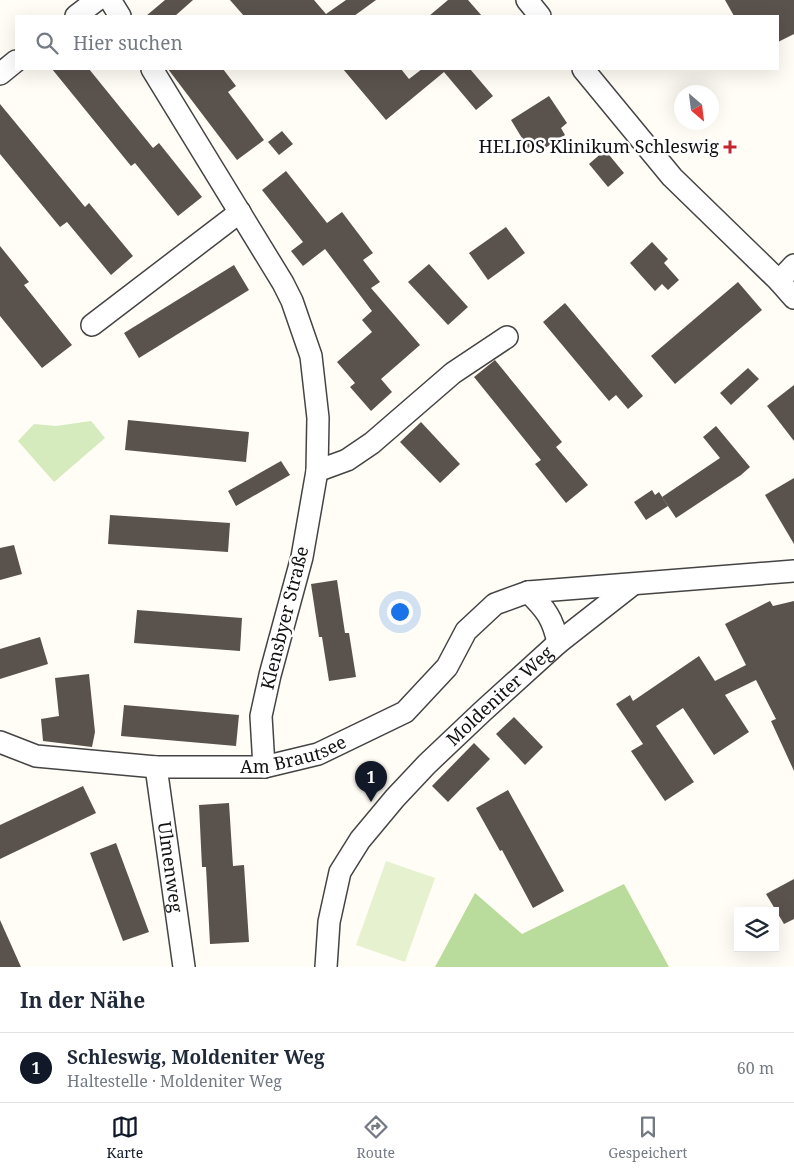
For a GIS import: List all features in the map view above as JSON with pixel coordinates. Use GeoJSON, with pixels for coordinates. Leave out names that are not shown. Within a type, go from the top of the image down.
{"type":"FeatureCollection","features":[{"type":"Feature","properties":{"kind":"street"},"geometry":{"type":"LineString","coordinates":[[77,15],[97,0]]}},
{"type":"Feature","properties":{"kind":"street"},"geometry":{"type":"LineString","coordinates":[[110,0],[119,15]]}},
{"type":"Feature","properties":{"kind":"street"},"geometry":{"type":"LineString","coordinates":[[527,0],[539,15]]}},
{"type":"Feature","properties":{"kind":"street"},"geometry":{"type":"LineString","coordinates":[[0,74],[15,62]]}},
{"type":"Feature","properties":{"kind":"street","name":"Klensbyer Straße"},"geometry":{"type":"LineString","coordinates":[[153,70],[292,300],[311,356],[318,418],[317,471],[302,557],[270,675],[261,716],[264,767]]}},
{"type":"Feature","properties":{"kind":"street"},"geometry":{"type":"LineString","coordinates":[[584,70],[672,177],[779,281],[794,298]]}},
{"type":"Feature","properties":{"kind":"street"},"geometry":{"type":"LineString","coordinates":[[92,325],[240,212]]}},
{"type":"Feature","properties":{"kind":"street"},"geometry":{"type":"LineString","coordinates":[[779,281],[794,265]]}},
{"type":"Feature","properties":{"kind":"street"},"geometry":{"type":"LineString","coordinates":[[317,471],[347,460],[372,443],[453,373],[507,337]]}},
{"type":"Feature","properties":{"kind":"street"},"geometry":{"type":"LineString","coordinates":[[632,585],[794,571]]}},
{"type":"Feature","properties":{"kind":"street","name":"Am Brautsee"},"geometry":{"type":"LineString","coordinates":[[0,744],[36,756],[156,767],[264,767],[318,754],[405,712],[447,668],[466,631],[495,604],[528,592],[632,585]]}},
{"type":"Feature","properties":{"kind":"street","name":"Moldeniter Weg"},"geometry":{"type":"LineString","coordinates":[[326,967],[329,922],[340,872],[360,840],[395,798],[427,764],[483,711],[558,643],[632,585]]}},
{"type":"Feature","properties":{"kind":"street"},"geometry":{"type":"LineString","coordinates":[[528,592],[545,607],[555,626],[558,643]]}},
{"type":"Feature","properties":{"kind":"street","name":"Ulmenweg"},"geometry":{"type":"LineString","coordinates":[[156,767],[184,967]]}},
{"type":"Feature","properties":{"kind":"green space"},"geometry":{"type":"Polygon","coordinates":[[[91,421],[105,438],[54,482],[18,441],[34,424],[56,426],[91,421]]]}},
{"type":"Feature","properties":{"kind":"green space"},"geometry":{"type":"Polygon","coordinates":[[[386,861],[435,878],[405,962],[356,945],[386,861]]]}},
{"type":"Feature","properties":{"kind":"green space"},"geometry":{"type":"Polygon","coordinates":[[[624,884],[669,967],[435,967],[475,893],[522,934],[624,884]]]}},
{"type":"Feature","properties":{"kind":"building"},"geometry":{"type":"Polygon","coordinates":[[[165,0],[193,0],[176,15],[147,15],[165,0]]]}},
{"type":"Feature","properties":{"kind":"building"},"geometry":{"type":"Polygon","coordinates":[[[230,0],[314,0],[326,14],[346,0],[376,0],[355,15],[243,15],[230,0]]]}},
{"type":"Feature","properties":{"kind":"building"},"geometry":{"type":"Polygon","coordinates":[[[448,0],[468,0],[481,15],[430,15],[448,0]]]}},
{"type":"Feature","properties":{"kind":"building"},"geometry":{"type":"Polygon","coordinates":[[[725,0],[794,0],[794,34],[779,42],[779,15],[733,15],[725,0]]]}},
{"type":"Feature","properties":{"kind":"building"},"geometry":{"type":"Polygon","coordinates":[[[53,70],[90,70],[153,148],[159,143],[202,197],[178,216],[135,163],[131,166],[53,70]]]}},
{"type":"Feature","properties":{"kind":"building"},"geometry":{"type":"Polygon","coordinates":[[[169,70],[224,70],[236,86],[228,92],[264,140],[237,160],[169,70]]]}},
{"type":"Feature","properties":{"kind":"building"},"geometry":{"type":"Polygon","coordinates":[[[344,70],[402,70],[409,79],[421,70],[471,70],[493,96],[476,110],[444,72],[386,120],[344,70]]]}},
{"type":"Feature","properties":{"kind":"building"},"geometry":{"type":"Polygon","coordinates":[[[549,96],[567,123],[561,128],[565,135],[542,150],[537,142],[528,148],[511,120],[549,96]]]}},
{"type":"Feature","properties":{"kind":"building"},"geometry":{"type":"Polygon","coordinates":[[[0,104],[85,207],[89,203],[133,256],[111,275],[67,222],[60,227],[0,154],[0,104]]]}},
{"type":"Feature","properties":{"kind":"building"},"geometry":{"type":"Polygon","coordinates":[[[282,131],[293,144],[279,155],[268,142],[282,131]]]}},
{"type":"Feature","properties":{"kind":"building"},"geometry":{"type":"Polygon","coordinates":[[[605,150],[624,173],[608,187],[589,164],[605,150]]]}},
{"type":"Feature","properties":{"kind":"building"},"geometry":{"type":"Polygon","coordinates":[[[286,171],[327,223],[342,212],[373,253],[363,260],[380,282],[371,288],[420,345],[381,379],[392,392],[371,411],[350,387],[355,383],[337,362],[372,332],[362,320],[372,311],[325,249],[303,266],[291,251],[303,242],[262,190],[286,171]]]}},
{"type":"Feature","properties":{"kind":"building"},"geometry":{"type":"Polygon","coordinates":[[[506,227],[525,253],[488,280],[469,253],[506,227]]]}},
{"type":"Feature","properties":{"kind":"building"},"geometry":{"type":"Polygon","coordinates":[[[652,242],[668,259],[664,263],[679,280],[668,290],[662,284],[655,291],[630,263],[652,242]]]}},
{"type":"Feature","properties":{"kind":"building"},"geometry":{"type":"Polygon","coordinates":[[[0,246],[29,282],[24,285],[72,345],[42,368],[0,316],[0,246]]]}},
{"type":"Feature","properties":{"kind":"building"},"geometry":{"type":"Polygon","coordinates":[[[429,264],[468,307],[448,325],[408,282],[429,264]]]}},
{"type":"Feature","properties":{"kind":"building"},"geometry":{"type":"Polygon","coordinates":[[[234,265],[249,290],[139,358],[124,333],[234,265]]]}},
{"type":"Feature","properties":{"kind":"building"},"geometry":{"type":"Polygon","coordinates":[[[738,282],[762,310],[675,384],[651,356],[738,282]]]}},
{"type":"Feature","properties":{"kind":"building"},"geometry":{"type":"Polygon","coordinates":[[[565,303],[643,396],[628,409],[616,395],[609,401],[543,322],[565,303]]]}},
{"type":"Feature","properties":{"kind":"building"},"geometry":{"type":"Polygon","coordinates":[[[495,360],[562,442],[556,447],[588,485],[566,503],[535,464],[541,460],[474,377],[495,360]]]}},
{"type":"Feature","properties":{"kind":"building"},"geometry":{"type":"Polygon","coordinates":[[[748,368],[759,379],[731,405],[720,393],[748,368]]]}},
{"type":"Feature","properties":{"kind":"building"},"geometry":{"type":"Polygon","coordinates":[[[794,385],[794,441],[767,406],[794,385]]]}},
{"type":"Feature","properties":{"kind":"building"},"geometry":{"type":"Polygon","coordinates":[[[128,420],[249,432],[246,462],[125,450],[128,420]]]}},
{"type":"Feature","properties":{"kind":"building"},"geometry":{"type":"Polygon","coordinates":[[[421,422],[460,464],[440,483],[400,442],[421,422]]]}},
{"type":"Feature","properties":{"kind":"building"},"geometry":{"type":"Polygon","coordinates":[[[716,426],[750,467],[676,518],[662,497],[720,458],[703,437],[716,426]]]}},
{"type":"Feature","properties":{"kind":"building"},"geometry":{"type":"Polygon","coordinates":[[[281,461],[290,475],[236,506],[228,491],[281,461]]]}},
{"type":"Feature","properties":{"kind":"building"},"geometry":{"type":"Polygon","coordinates":[[[794,478],[794,544],[765,495],[794,478]]]}},
{"type":"Feature","properties":{"kind":"building"},"geometry":{"type":"Polygon","coordinates":[[[652,490],[655,495],[659,492],[668,506],[646,520],[634,502],[652,490]]]}},
{"type":"Feature","properties":{"kind":"building"},"geometry":{"type":"Polygon","coordinates":[[[110,515],[230,523],[228,552],[108,544],[110,515]]]}},
{"type":"Feature","properties":{"kind":"building"},"geometry":{"type":"Polygon","coordinates":[[[14,545],[22,574],[0,580],[0,548],[14,545]]]}},
{"type":"Feature","properties":{"kind":"building"},"geometry":{"type":"Polygon","coordinates":[[[337,580],[345,633],[349,633],[356,677],[329,681],[322,637],[319,637],[311,584],[337,580]]]}},
{"type":"Feature","properties":{"kind":"building"},"geometry":{"type":"Polygon","coordinates":[[[770,601],[773,606],[794,601],[794,771],[771,721],[776,719],[756,680],[725,695],[749,732],[714,755],[683,708],[656,726],[694,782],[665,801],[631,751],[643,744],[616,704],[630,695],[633,701],[699,656],[715,681],[746,665],[725,624],[770,601]]]}},
{"type":"Feature","properties":{"kind":"building"},"geometry":{"type":"Polygon","coordinates":[[[137,610],[242,618],[240,651],[134,643],[137,610]]]}},
{"type":"Feature","properties":{"kind":"building"},"geometry":{"type":"Polygon","coordinates":[[[40,637],[48,664],[0,679],[0,649],[40,637]]]}},
{"type":"Feature","properties":{"kind":"building"},"geometry":{"type":"Polygon","coordinates":[[[89,674],[95,732],[92,747],[43,741],[41,719],[59,716],[55,678],[89,674]]]}},
{"type":"Feature","properties":{"kind":"building"},"geometry":{"type":"Polygon","coordinates":[[[124,705],[239,715],[236,746],[121,736],[124,705]]]}},
{"type":"Feature","properties":{"kind":"building"},"geometry":{"type":"Polygon","coordinates":[[[514,717],[543,747],[525,765],[496,734],[514,717]]]}},
{"type":"Feature","properties":{"kind":"building"},"geometry":{"type":"Polygon","coordinates":[[[474,743],[490,759],[448,802],[432,786],[474,743]]]}},
{"type":"Feature","properties":{"kind":"building"},"geometry":{"type":"Polygon","coordinates":[[[83,786],[96,813],[0,859],[0,825],[83,786]]]}},
{"type":"Feature","properties":{"kind":"building"},"geometry":{"type":"Polygon","coordinates":[[[508,790],[564,891],[533,908],[502,850],[500,851],[476,808],[508,790]]]}},
{"type":"Feature","properties":{"kind":"building"},"geometry":{"type":"Polygon","coordinates":[[[229,803],[233,866],[244,865],[249,942],[210,944],[206,867],[202,867],[199,805],[229,803]]]}},
{"type":"Feature","properties":{"kind":"building"},"geometry":{"type":"Polygon","coordinates":[[[116,843],[149,932],[123,941],[90,853],[116,843]]]}},
{"type":"Feature","properties":{"kind":"building"},"geometry":{"type":"Polygon","coordinates":[[[794,879],[794,919],[784,924],[779,916],[779,907],[774,907],[766,894],[794,879]]]}},
{"type":"Feature","properties":{"kind":"building"},"geometry":{"type":"Polygon","coordinates":[[[0,920],[21,967],[0,967],[0,920]]]}},
{"type":"Feature","properties":{"kind":"place","name":"HELIOS Klinikum Schleswig"},"geometry":{"type":"Point","coordinates":[730,147]}},
{"type":"Feature","properties":{"kind":"place","name":"Schleswig, Moldeniter Weg"},"geometry":{"type":"Point","coordinates":[371,802]}}]}
